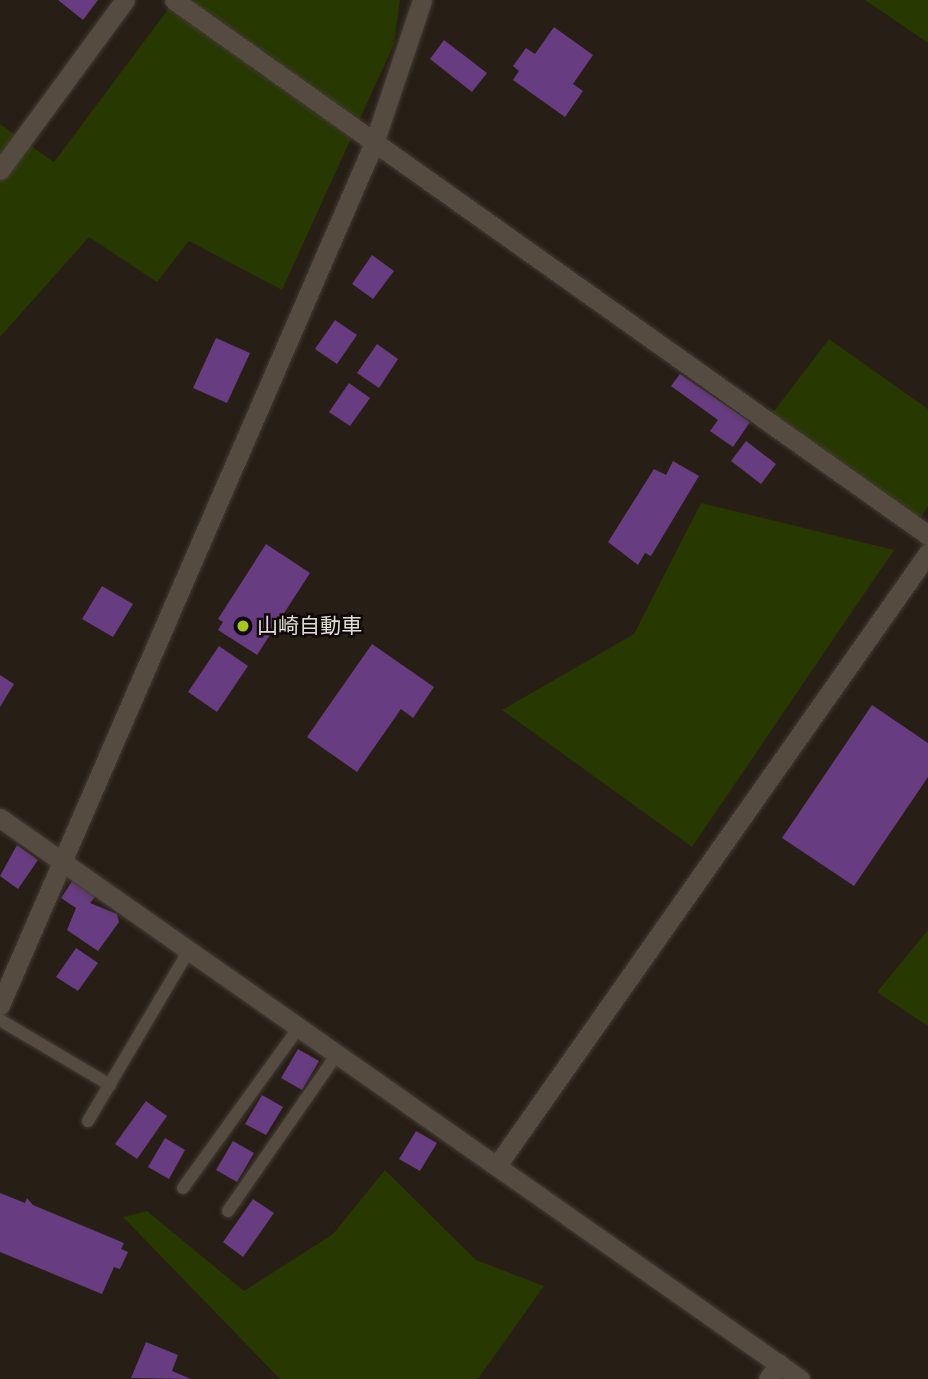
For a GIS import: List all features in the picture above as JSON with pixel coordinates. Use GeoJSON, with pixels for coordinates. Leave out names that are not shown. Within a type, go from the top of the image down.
{"type":"FeatureCollection","features":[{"type":"Feature","properties":{"kind":"street"},"geometry":{"type":"LineString","coordinates":[[0,170],[125,0]]}},
{"type":"Feature","properties":{"kind":"street"},"geometry":{"type":"LineString","coordinates":[[174,0],[928,536]]}},
{"type":"Feature","properties":{"kind":"street"},"geometry":{"type":"LineString","coordinates":[[0,1005],[373,143],[422,0]]}},
{"type":"Feature","properties":{"kind":"street"},"geometry":{"type":"LineString","coordinates":[[498,1164],[928,553]]}},
{"type":"Feature","properties":{"kind":"street"},"geometry":{"type":"LineString","coordinates":[[0,818],[498,1164],[774,1371],[800,1379]]}},
{"type":"Feature","properties":{"kind":"lane"},"geometry":{"type":"LineString","coordinates":[[88,1121],[189,950]]}},
{"type":"Feature","properties":{"kind":"lane"},"geometry":{"type":"LineString","coordinates":[[0,1020],[110,1085]]}},
{"type":"Feature","properties":{"kind":"lane"},"geometry":{"type":"LineString","coordinates":[[183,1188],[299,1027]]}},
{"type":"Feature","properties":{"kind":"lane"},"geometry":{"type":"LineString","coordinates":[[228,1211],[337,1054]]}},
{"type":"Feature","properties":{"kind":"green space"},"geometry":{"type":"Polygon","coordinates":[[[175,0],[400,0],[394,44],[282,290],[189,241],[157,282],[89,237],[0,337],[0,124],[54,162],[175,0]]]}},
{"type":"Feature","properties":{"kind":"green space"},"geometry":{"type":"Polygon","coordinates":[[[865,0],[928,0],[928,43],[865,0]]]}},
{"type":"Feature","properties":{"kind":"green space"},"geometry":{"type":"Polygon","coordinates":[[[829,339],[928,409],[928,506],[914,528],[765,423],[829,339]]]}},
{"type":"Feature","properties":{"kind":"green space"},"geometry":{"type":"Polygon","coordinates":[[[701,503],[894,550],[692,847],[502,710],[634,634],[701,503]]]}},
{"type":"Feature","properties":{"kind":"green space"},"geometry":{"type":"Polygon","coordinates":[[[928,930],[928,1026],[877,992],[928,930]]]}},
{"type":"Feature","properties":{"kind":"green space"},"geometry":{"type":"Polygon","coordinates":[[[385,1170],[476,1260],[544,1286],[478,1379],[280,1379],[123,1217],[147,1211],[244,1291],[333,1234],[385,1170]]]}},
{"type":"Feature","properties":{"kind":"building"},"geometry":{"type":"Polygon","coordinates":[[[58,0],[98,0],[83,20],[58,0]]]}},
{"type":"Feature","properties":{"kind":"building"},"geometry":{"type":"Polygon","coordinates":[[[554,27],[593,55],[573,84],[583,91],[565,117],[513,80],[519,71],[513,66],[526,48],[535,54],[554,27]]]}},
{"type":"Feature","properties":{"kind":"building"},"geometry":{"type":"Polygon","coordinates":[[[444,40],[487,73],[472,92],[430,59],[444,40]]]}},
{"type":"Feature","properties":{"kind":"building"},"geometry":{"type":"Polygon","coordinates":[[[372,255],[394,271],[373,299],[352,284],[372,255]]]}},
{"type":"Feature","properties":{"kind":"building"},"geometry":{"type":"Polygon","coordinates":[[[335,320],[357,335],[337,364],[315,349],[335,320]]]}},
{"type":"Feature","properties":{"kind":"building"},"geometry":{"type":"Polygon","coordinates":[[[216,338],[250,353],[227,403],[193,388],[216,338]]]}},
{"type":"Feature","properties":{"kind":"building"},"geometry":{"type":"Polygon","coordinates":[[[377,344],[398,359],[379,388],[357,373],[377,344]]]}},
{"type":"Feature","properties":{"kind":"building"},"geometry":{"type":"Polygon","coordinates":[[[680,374],[750,422],[733,447],[710,431],[718,420],[671,386],[680,374]]]}},
{"type":"Feature","properties":{"kind":"building"},"geometry":{"type":"Polygon","coordinates":[[[349,383],[370,398],[350,426],[329,412],[349,383]]]}},
{"type":"Feature","properties":{"kind":"building"},"geometry":{"type":"Polygon","coordinates":[[[746,441],[776,464],[761,484],[731,461],[746,441]]]}},
{"type":"Feature","properties":{"kind":"building"},"geometry":{"type":"Polygon","coordinates":[[[673,461],[699,476],[651,556],[645,553],[638,565],[608,542],[654,469],[666,475],[673,461]]]}},
{"type":"Feature","properties":{"kind":"building"},"geometry":{"type":"Polygon","coordinates":[[[266,544],[310,573],[257,655],[218,630],[223,622],[218,619],[266,544]]]}},
{"type":"Feature","properties":{"kind":"building"},"geometry":{"type":"Polygon","coordinates":[[[102,586],[133,604],[113,637],[82,619],[102,586]]]}},
{"type":"Feature","properties":{"kind":"building"},"geometry":{"type":"Polygon","coordinates":[[[372,644],[434,687],[413,718],[401,709],[357,772],[307,737],[372,644]]]}},
{"type":"Feature","properties":{"kind":"building"},"geometry":{"type":"Polygon","coordinates":[[[219,646],[248,666],[217,712],[188,692],[219,646]]]}},
{"type":"Feature","properties":{"kind":"building"},"geometry":{"type":"Polygon","coordinates":[[[0,675],[14,684],[0,707],[0,675]]]}},
{"type":"Feature","properties":{"kind":"building"},"geometry":{"type":"Polygon","coordinates":[[[872,705],[928,743],[928,777],[854,886],[782,838],[872,705]]]}},
{"type":"Feature","properties":{"kind":"building"},"geometry":{"type":"Polygon","coordinates":[[[17,845],[38,860],[18,889],[0,876],[17,845]]]}},
{"type":"Feature","properties":{"kind":"building"},"geometry":{"type":"Polygon","coordinates":[[[73,880],[96,896],[90,903],[117,914],[119,922],[98,951],[67,930],[76,908],[61,898],[73,880]]]}},
{"type":"Feature","properties":{"kind":"building"},"geometry":{"type":"Polygon","coordinates":[[[76,948],[98,963],[78,991],[56,977],[76,948]]]}},
{"type":"Feature","properties":{"kind":"building"},"geometry":{"type":"Polygon","coordinates":[[[298,1049],[319,1061],[302,1090],[281,1078],[298,1049]]]}},
{"type":"Feature","properties":{"kind":"building"},"geometry":{"type":"Polygon","coordinates":[[[262,1095],[283,1107],[266,1135],[245,1124],[262,1095]]]}},
{"type":"Feature","properties":{"kind":"building"},"geometry":{"type":"Polygon","coordinates":[[[146,1101],[167,1116],[137,1159],[115,1144],[146,1101]]]}},
{"type":"Feature","properties":{"kind":"building"},"geometry":{"type":"Polygon","coordinates":[[[416,1131],[437,1143],[420,1171],[399,1159],[416,1131]]]}},
{"type":"Feature","properties":{"kind":"building"},"geometry":{"type":"Polygon","coordinates":[[[165,1138],[185,1150],[169,1179],[148,1167],[165,1138]]]}},
{"type":"Feature","properties":{"kind":"building"},"geometry":{"type":"Polygon","coordinates":[[[233,1141],[254,1153],[237,1182],[216,1170],[233,1141]]]}},
{"type":"Feature","properties":{"kind":"building"},"geometry":{"type":"Polygon","coordinates":[[[0,1193],[25,1203],[27,1198],[33,1205],[124,1243],[121,1249],[128,1252],[120,1269],[114,1267],[102,1294],[0,1252],[0,1193]]]}},
{"type":"Feature","properties":{"kind":"building"},"geometry":{"type":"Polygon","coordinates":[[[253,1199],[274,1213],[243,1257],[223,1242],[253,1199]]]}},
{"type":"Feature","properties":{"kind":"building"},"geometry":{"type":"Polygon","coordinates":[[[146,1342],[178,1355],[172,1371],[191,1379],[131,1378],[146,1342]]]}},
{"type":"Feature","properties":{"kind":"place","name":"山崎自動車"},"geometry":{"type":"Point","coordinates":[243,626]}}]}
